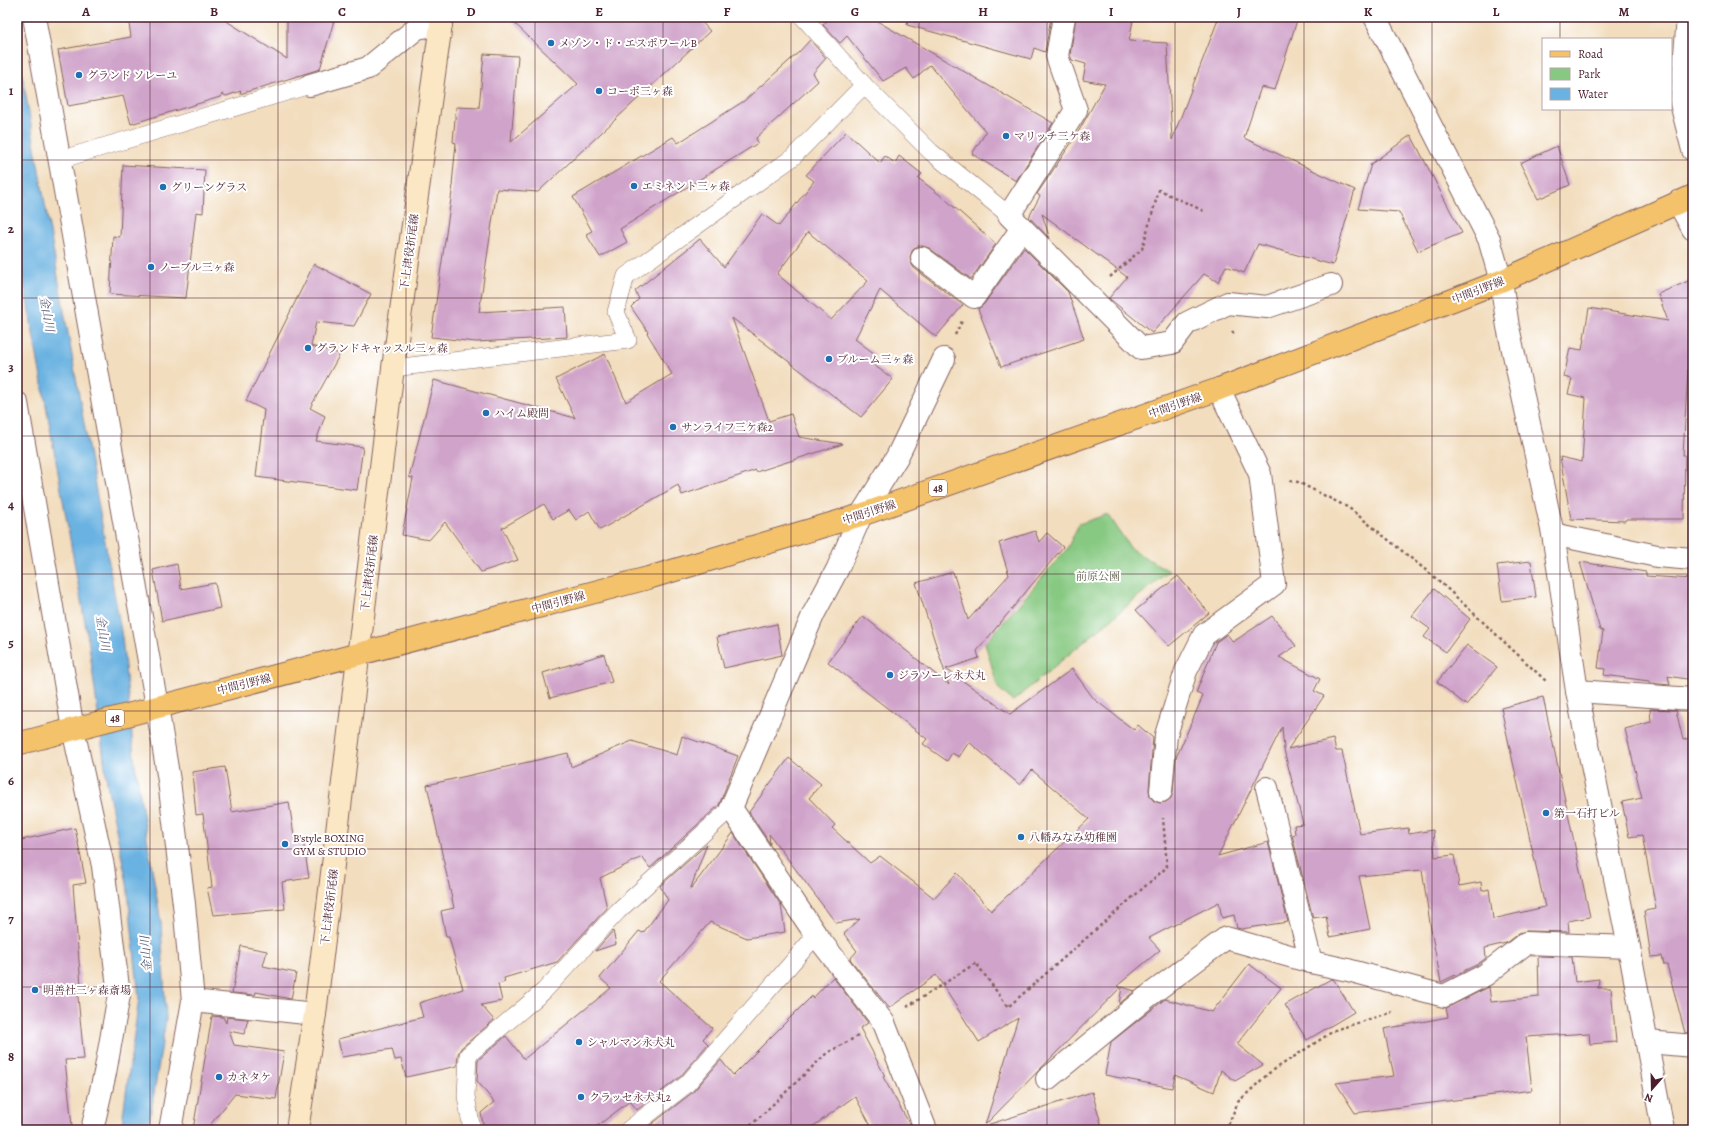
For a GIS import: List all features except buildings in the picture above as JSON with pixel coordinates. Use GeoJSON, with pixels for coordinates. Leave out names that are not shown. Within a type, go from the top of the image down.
{"type":"FeatureCollection","features":[{"type":"Feature","properties":{"kind":"main road","name":"下上津役折尾線"},"geometry":{"type":"LineString","coordinates":[[297,1130],[315,1014],[360,654],[393,368],[442,20]]}},
{"type":"Feature","properties":{"kind":"main road","name":"中間引野線"},"geometry":{"type":"LineString","coordinates":[[17,744],[648,578],[861,515],[1219,389],[1501,281],[1686,200]]}},
{"type":"Feature","properties":{"kind":"street"},"geometry":{"type":"LineString","coordinates":[[34,17],[157,706],[184,904],[193,1000],[170,1130]]}},
{"type":"Feature","properties":{"kind":"street"},"geometry":{"type":"LineString","coordinates":[[922,258],[974,297],[1076,110],[1057,56],[1064,17]]}},
{"type":"Feature","properties":{"kind":"street"},"geometry":{"type":"LineString","coordinates":[[1375,17],[1489,239],[1501,281],[1508,326],[1553,534],[1577,692],[1630,947],[1663,1130]]}},
{"type":"Feature","properties":{"kind":"street"},"geometry":{"type":"LineString","coordinates":[[1688,17],[1681,104],[1693,150]]}},
{"type":"Feature","properties":{"kind":"street"},"geometry":{"type":"LineString","coordinates":[[310,85],[368,68],[418,28],[442,20]]}},
{"type":"Feature","properties":{"kind":"street"},"geometry":{"type":"LineString","coordinates":[[1686,200],[1693,229]]}},
{"type":"Feature","properties":{"kind":"street"},"geometry":{"type":"LineString","coordinates":[[1015,221],[1141,348],[1172,343],[1187,323],[1228,303],[1267,307],[1331,286]]}},
{"type":"Feature","properties":{"kind":"street"},"geometry":{"type":"LineString","coordinates":[[926,1130],[884,1023],[816,935],[731,808],[814,613],[837,570],[861,515],[897,457],[944,359]]}},
{"type":"Feature","properties":{"kind":"street"},"geometry":{"type":"LineString","coordinates":[[1161,791],[1166,735],[1186,671],[1204,635],[1274,584],[1260,474],[1219,389]]}},
{"type":"Feature","properties":{"kind":"street"},"geometry":{"type":"LineString","coordinates":[[17,403],[73,729],[103,866],[119,995],[105,1073],[92,1130]]}},
{"type":"Feature","properties":{"kind":"street"},"geometry":{"type":"LineString","coordinates":[[1553,534],[1657,556],[1693,559]]}},
{"type":"Feature","properties":{"kind":"street"},"geometry":{"type":"LineString","coordinates":[[1577,692],[1693,700]]}},
{"type":"Feature","properties":{"kind":"street"},"geometry":{"type":"LineString","coordinates":[[1267,788],[1311,962]]}},
{"type":"Feature","properties":{"kind":"street"},"geometry":{"type":"LineString","coordinates":[[1047,1079],[1147,997],[1226,938],[1311,962],[1348,970],[1444,996],[1485,975],[1526,943],[1630,947]]}},
{"type":"Feature","properties":{"kind":"street"},"geometry":{"type":"LineString","coordinates":[[193,1000],[315,1014]]}},
{"type":"Feature","properties":{"kind":"street"},"geometry":{"type":"LineString","coordinates":[[1648,1042],[1693,1046]]}},
{"type":"Feature","properties":{"kind":"lane"},"geometry":{"type":"LineString","coordinates":[[803,17],[864,85],[931,152],[1015,221]]}},
{"type":"Feature","properties":{"kind":"lane"},"geometry":{"type":"LineString","coordinates":[[59,160],[310,85]]}},
{"type":"Feature","properties":{"kind":"lane"},"geometry":{"type":"LineString","coordinates":[[393,368],[628,340],[616,312],[626,276],[792,158],[864,85]]}},
{"type":"Feature","properties":{"kind":"lane"},"geometry":{"type":"LineString","coordinates":[[472,1130],[466,1096],[468,1055],[544,991],[618,910],[731,808]]}},
{"type":"Feature","properties":{"kind":"lane"},"geometry":{"type":"LineString","coordinates":[[628,1130],[687,1084],[816,935]]}},
{"type":"Feature","properties":{"kind":"path"},"geometry":{"type":"LineString","coordinates":[[1089,295],[1142,249],[1159,190],[1206,212]]}},
{"type":"Feature","properties":{"kind":"path"},"geometry":{"type":"LineString","coordinates":[[944,359],[974,297]]}},
{"type":"Feature","properties":{"kind":"path"},"geometry":{"type":"LineString","coordinates":[[1260,474],[1298,482],[1349,508],[1438,580],[1558,693],[1577,692]]}},
{"type":"Feature","properties":{"kind":"path"},"geometry":{"type":"LineString","coordinates":[[746,1130],[827,1053],[884,1023],[976,962],[1008,1007],[1167,867],[1161,791]]}},
{"type":"Feature","properties":{"kind":"path"},"geometry":{"type":"LineString","coordinates":[[1226,1130],[1238,1102],[1269,1072],[1335,1030],[1393,1012]]}},
{"type":"Feature","properties":{"kind":"green space","name":"前原公園"},"geometry":{"type":"Polygon","coordinates":[[[1108,514],[1131,549],[1169,571],[1013,701],[998,688],[985,643],[1067,549],[1079,524],[1108,514]]]}},
{"type":"Feature","properties":{"kind":"water","name":"金山川"},"geometry":{"type":"Polygon","coordinates":[[[17,46],[122,637],[135,765],[161,923],[166,1019],[148,1130],[121,1130],[139,998],[127,883],[108,790],[89,645],[17,244],[17,46]]]}},
{"type":"Feature","properties":{"kind":"place","name":"メゾン・ド・エスポワールB"},"geometry":{"type":"Point","coordinates":[551,43]}},
{"type":"Feature","properties":{"kind":"place","name":"グランド ソレーユ"},"geometry":{"type":"Point","coordinates":[79,75]}},
{"type":"Feature","properties":{"kind":"place","name":"コーポ三ヶ森"},"geometry":{"type":"Point","coordinates":[599,91]}},
{"type":"Feature","properties":{"kind":"place","name":"マリッチ三ケ森"},"geometry":{"type":"Point","coordinates":[1006,136]}},
{"type":"Feature","properties":{"kind":"place","name":"エミネント三ヶ森"},"geometry":{"type":"Point","coordinates":[634,186]}},
{"type":"Feature","properties":{"kind":"place","name":"グリーングラス"},"geometry":{"type":"Point","coordinates":[163,187]}},
{"type":"Feature","properties":{"kind":"place","name":"ノーブル三ヶ森"},"geometry":{"type":"Point","coordinates":[151,267]}},
{"type":"Feature","properties":{"kind":"place","name":"グランドキャッスル三ヶ森"},"geometry":{"type":"Point","coordinates":[308,348]}},
{"type":"Feature","properties":{"kind":"place","name":"ブルーム三ヶ森"},"geometry":{"type":"Point","coordinates":[829,359]}},
{"type":"Feature","properties":{"kind":"place","name":"ハイム殿問"},"geometry":{"type":"Point","coordinates":[486,413]}},
{"type":"Feature","properties":{"kind":"place","name":"サンライフ三ケ森2"},"geometry":{"type":"Point","coordinates":[673,427]}},
{"type":"Feature","properties":{"kind":"place","name":"ジラソーレ永犬丸"},"geometry":{"type":"Point","coordinates":[890,675]}},
{"type":"Feature","properties":{"kind":"place","name":"第一石打ビル"},"geometry":{"type":"Point","coordinates":[1546,813]}},
{"type":"Feature","properties":{"kind":"place","name":"八幡みなみ幼稚園"},"geometry":{"type":"Point","coordinates":[1021,837]}},
{"type":"Feature","properties":{"kind":"place","name":"B'style BOXING GYM & STUDIO"},"geometry":{"type":"Point","coordinates":[285,844]}},
{"type":"Feature","properties":{"kind":"place","name":"明善社三ヶ森斎場"},"geometry":{"type":"Point","coordinates":[35,990]}},
{"type":"Feature","properties":{"kind":"place","name":"シャルマン永犬丸"},"geometry":{"type":"Point","coordinates":[579,1042]}},
{"type":"Feature","properties":{"kind":"place","name":"カネタケ"},"geometry":{"type":"Point","coordinates":[219,1077]}},
{"type":"Feature","properties":{"kind":"place","name":"クラッセ永犬丸2"},"geometry":{"type":"Point","coordinates":[581,1097]}}]}
